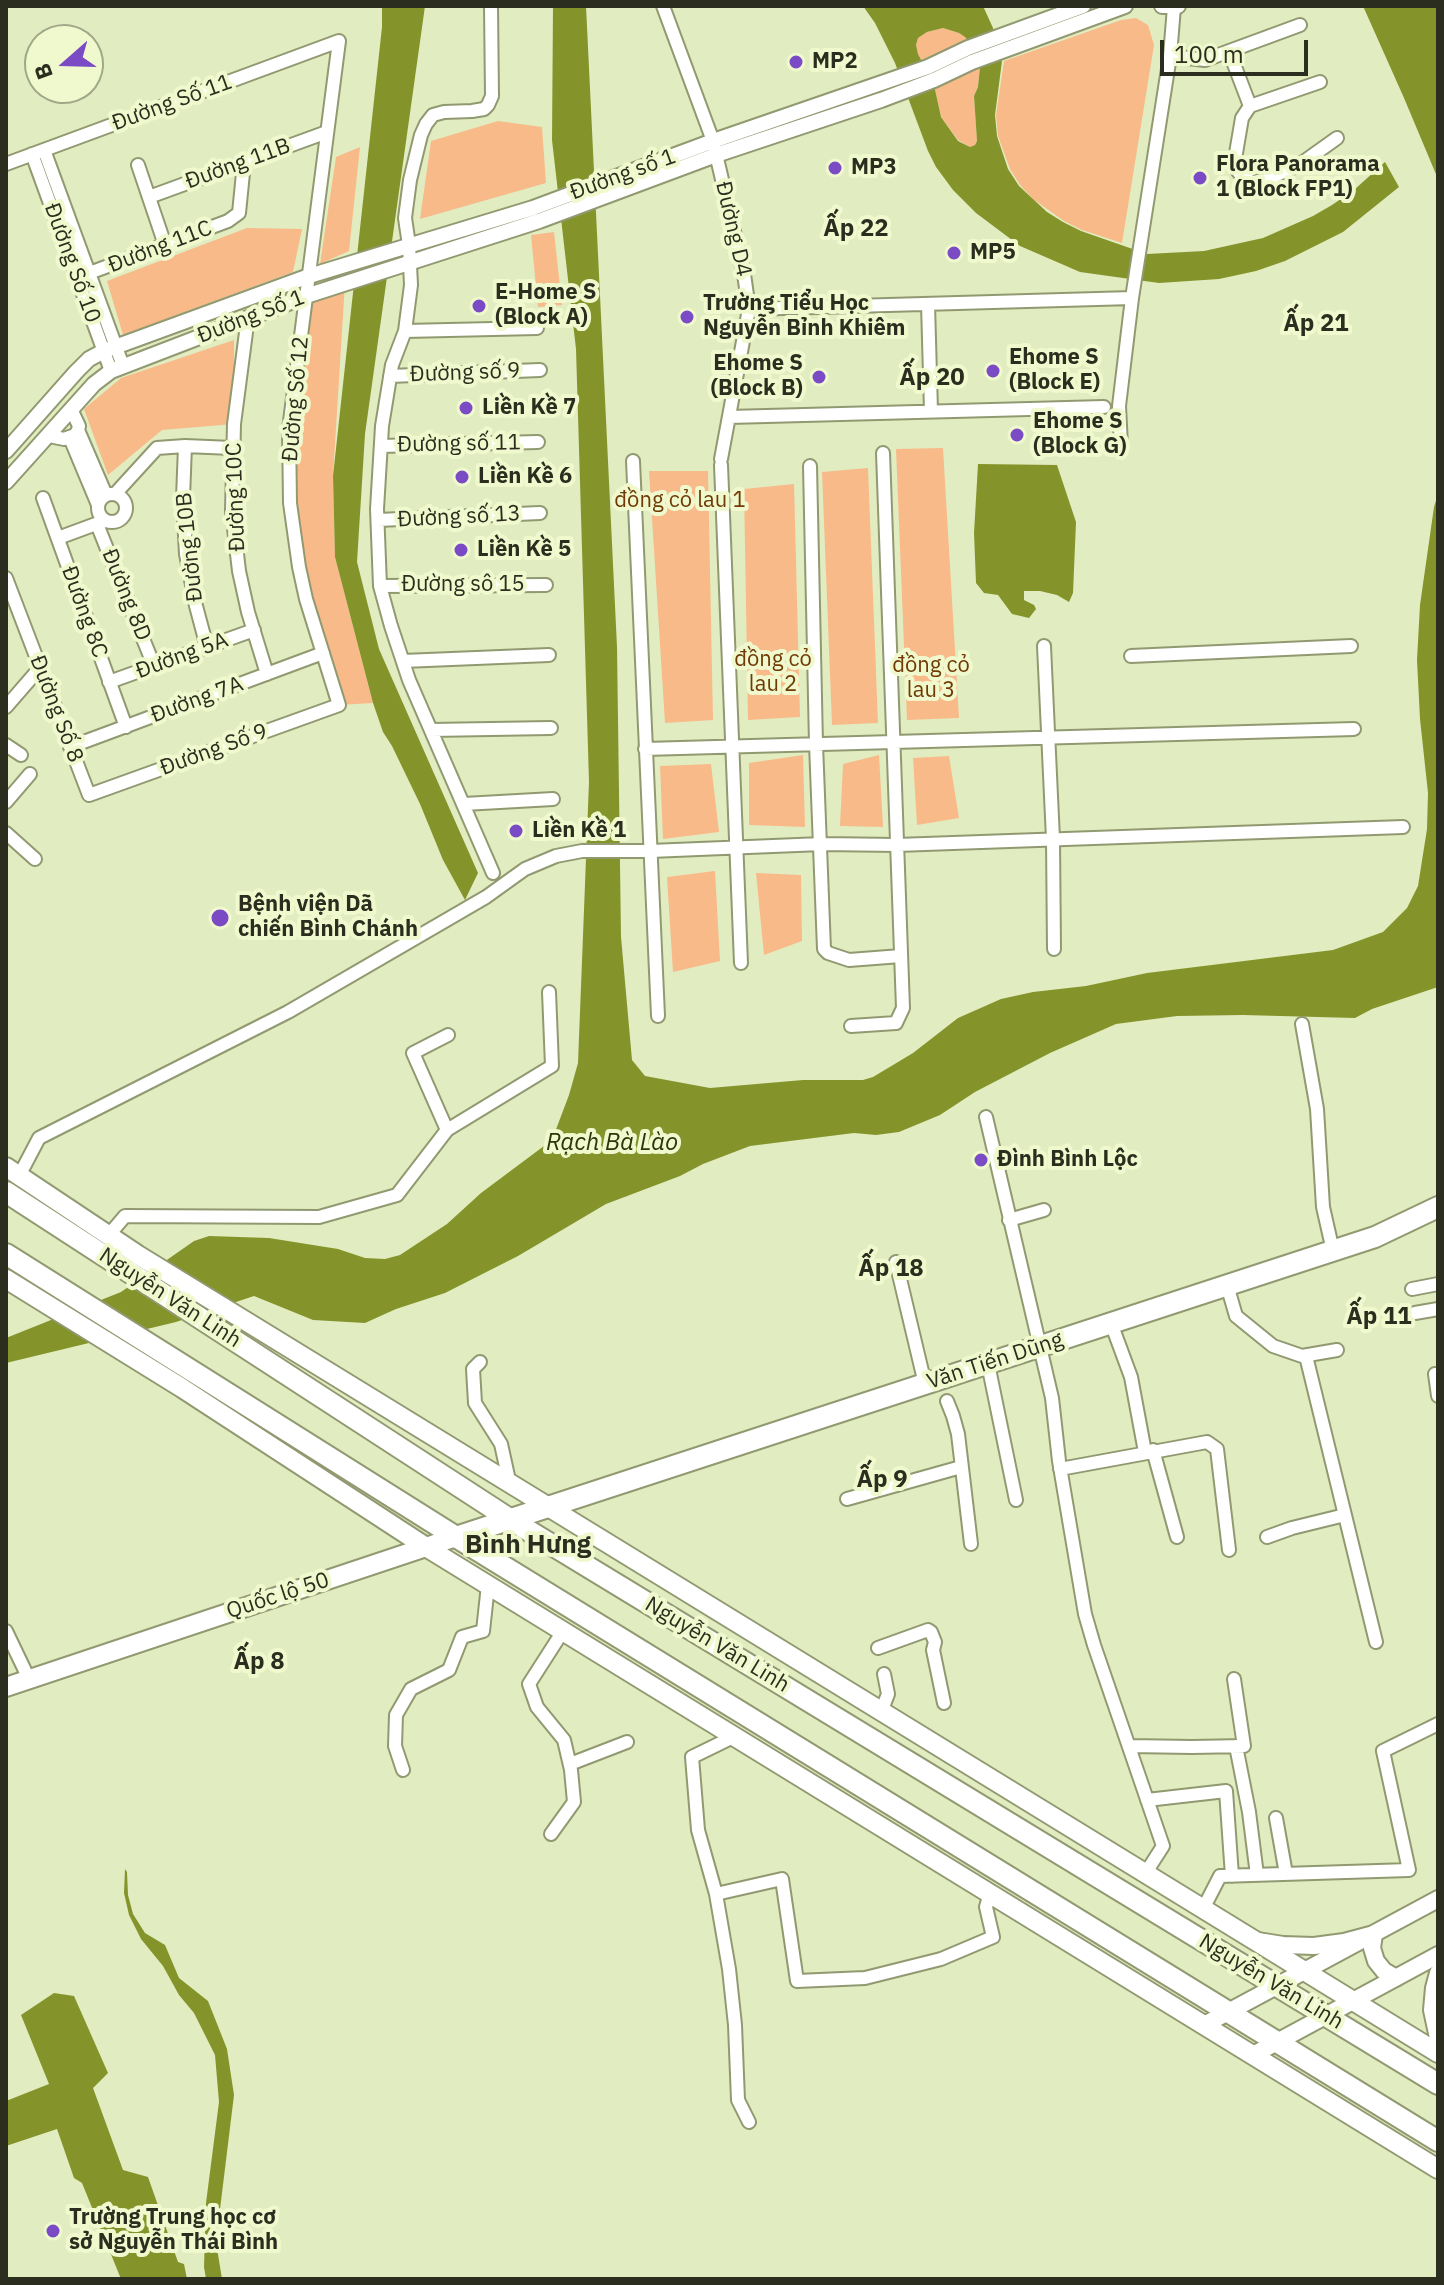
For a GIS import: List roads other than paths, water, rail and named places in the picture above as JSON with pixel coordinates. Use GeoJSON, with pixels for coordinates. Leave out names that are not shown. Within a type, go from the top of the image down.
{"type":"FeatureCollection","features":[{"type":"Feature","properties":{"kind":"highway","name":"Nguyễn Văn Linh"},"geometry":{"type":"LineString","coordinates":[[10,1178],[133,1263],[224,1320],[511,1520],[1438,2084]]}},
{"type":"Feature","properties":{"kind":"highway","name":"Văn Tiến Dũng"},"geometry":{"type":"LineString","coordinates":[[550,1507],[1375,1237],[1438,1207]]}},
{"type":"Feature","properties":{"kind":"highway","name":"Nguyễn Văn Linh"},"geometry":{"type":"LineString","coordinates":[[6,1254],[187,1380],[456,1537],[1438,2141]]}},
{"type":"Feature","properties":{"kind":"highway","name":"Quốc lộ 50"},"geometry":{"type":"LineString","coordinates":[[456,1537],[550,1507]]}},
{"type":"Feature","properties":{"kind":"main road","name":"Nguyễn Văn Linh"},"geometry":{"type":"LineString","coordinates":[[10,1178],[108,1236],[133,1263]]}},
{"type":"Feature","properties":{"kind":"main road","name":"Nguyễn Văn Linh"},"geometry":{"type":"LineString","coordinates":[[6,1279],[43,1303],[146,1354]]}},
{"type":"Feature","properties":{"kind":"main road","name":"Nguyễn Văn Linh"},"geometry":{"type":"LineString","coordinates":[[224,1320],[550,1507],[1438,2053]]}},
{"type":"Feature","properties":{"kind":"main road","name":"Nguyễn Văn Linh"},"geometry":{"type":"LineString","coordinates":[[187,1380],[426,1547],[1438,2169]]}},
{"type":"Feature","properties":{"kind":"main road","name":"Quốc lộ 50"},"geometry":{"type":"LineString","coordinates":[[6,1687],[456,1537]]}},
{"type":"Feature","properties":{"kind":"main road"},"geometry":{"type":"LineString","coordinates":[[1204,2025],[1438,1899]]}},
{"type":"Feature","properties":{"kind":"main road"},"geometry":{"type":"LineString","coordinates":[[1253,1940],[1314,1946],[1374,1934]]}},
{"type":"Feature","properties":{"kind":"main road"},"geometry":{"type":"LineString","coordinates":[[1374,1934],[1372,1948],[1376,1961],[1384,1971],[1396,1978]]}},
{"type":"Feature","properties":{"kind":"main road"},"geometry":{"type":"LineString","coordinates":[[1253,2055],[1438,1955]]}},
{"type":"Feature","properties":{"kind":"main road"},"geometry":{"type":"LineString","coordinates":[[1438,1973],[1432,2010],[1438,2038]]}},
{"type":"Feature","properties":{"kind":"street"},"geometry":{"type":"LineString","coordinates":[[491,6],[492,96],[484,109],[433,115],[426,124],[407,197],[404,247],[411,285],[405,331],[390,376],[381,446],[378,520],[380,586],[403,661],[493,873]]}},
{"type":"Feature","properties":{"kind":"street","name":"Đường D4"},"geometry":{"type":"LineString","coordinates":[[663,6],[715,148],[749,309],[721,462],[741,963]]}},
{"type":"Feature","properties":{"kind":"street"},"geometry":{"type":"LineString","coordinates":[[1006,42],[1083,6]]}},
{"type":"Feature","properties":{"kind":"street"},"geometry":{"type":"LineString","coordinates":[[1006,42],[1125,6]]}},
{"type":"Feature","properties":{"kind":"street"},"geometry":{"type":"LineString","coordinates":[[1121,445],[1119,406],[1132,298],[1170,56],[1171,6]]}},
{"type":"Feature","properties":{"kind":"street"},"geometry":{"type":"LineString","coordinates":[[1170,56],[1205,60],[1300,25]]}},
{"type":"Feature","properties":{"kind":"street","name":"Đường Số 12"},"geometry":{"type":"LineString","coordinates":[[339,41],[289,429],[290,503],[306,599],[339,705]]}},
{"type":"Feature","properties":{"kind":"street","name":"Đường Số 11"},"geometry":{"type":"LineString","coordinates":[[6,164],[339,41]]}},
{"type":"Feature","properties":{"kind":"street","name":"Đường số 1"},"geometry":{"type":"LineString","coordinates":[[536,215],[715,148],[931,74],[1006,42]]}},
{"type":"Feature","properties":{"kind":"street"},"geometry":{"type":"LineString","coordinates":[[1229,51],[1250,106]]}},
{"type":"Feature","properties":{"kind":"street"},"geometry":{"type":"LineString","coordinates":[[1320,82],[1250,106],[1242,118],[1235,159],[1239,173],[1250,181],[1264,181],[1291,169],[1337,138]]}},
{"type":"Feature","properties":{"kind":"street","name":"Đường 11B"},"geometry":{"type":"LineString","coordinates":[[149,197],[327,132]]}},
{"type":"Feature","properties":{"kind":"street","name":"Đường Số 10"},"geometry":{"type":"LineString","coordinates":[[38,152],[117,368]]}},
{"type":"Feature","properties":{"kind":"street","name":"Đường 11C"},"geometry":{"type":"LineString","coordinates":[[84,276],[228,221],[239,213],[244,163]]}},
{"type":"Feature","properties":{"kind":"street"},"geometry":{"type":"LineString","coordinates":[[138,165],[165,245]]}},
{"type":"Feature","properties":{"kind":"street","name":"Đường Số 1"},"geometry":{"type":"LineString","coordinates":[[6,451],[89,359],[110,348],[344,265],[536,215]]}},
{"type":"Feature","properties":{"kind":"street","name":"Đường Số 1"},"geometry":{"type":"LineString","coordinates":[[6,482],[94,384],[117,368],[248,317],[405,264],[536,215]]}},
{"type":"Feature","properties":{"kind":"street"},"geometry":{"type":"LineString","coordinates":[[749,309],[1132,298]]}},
{"type":"Feature","properties":{"kind":"street"},"geometry":{"type":"LineString","coordinates":[[928,304],[931,411]]}},
{"type":"Feature","properties":{"kind":"street","name":"Đường 10C"},"geometry":{"type":"LineString","coordinates":[[248,317],[232,448],[232,511],[238,556],[267,674]]}},
{"type":"Feature","properties":{"kind":"street"},"geometry":{"type":"LineString","coordinates":[[405,331],[537,328]]}},
{"type":"Feature","properties":{"kind":"street","name":"Đường số 9"},"geometry":{"type":"LineString","coordinates":[[390,376],[540,370]]}},
{"type":"Feature","properties":{"kind":"street"},"geometry":{"type":"LineString","coordinates":[[729,417],[1104,407]]}},
{"type":"Feature","properties":{"kind":"street"},"geometry":{"type":"LineString","coordinates":[[71,409],[77,420],[74,434],[106,498]]}},
{"type":"Feature","properties":{"kind":"street"},"geometry":{"type":"LineString","coordinates":[[34,419],[59,439],[74,434]]}},
{"type":"Feature","properties":{"kind":"street","name":"Đường số 11"},"geometry":{"type":"LineString","coordinates":[[381,446],[538,442]]}},
{"type":"Feature","properties":{"kind":"street","name":"Đường 10B"},"geometry":{"type":"LineString","coordinates":[[185,446],[183,498],[186,554],[207,647]]}},
{"type":"Feature","properties":{"kind":"street"},"geometry":{"type":"LineString","coordinates":[[101,522],[99,514],[106,498],[157,448],[232,448]]}},
{"type":"Feature","properties":{"kind":"street"},"geometry":{"type":"LineString","coordinates":[[851,1026],[896,1023],[903,1008],[883,453]]}},
{"type":"Feature","properties":{"kind":"street"},"geometry":{"type":"LineString","coordinates":[[633,461],[658,1016]]}},
{"type":"Feature","properties":{"kind":"street"},"geometry":{"type":"LineString","coordinates":[[810,466],[824,949],[849,960],[901,956]]}},
{"type":"Feature","properties":{"kind":"street","name":"Đường 8C"},"geometry":{"type":"LineString","coordinates":[[43,498],[126,727]]}},
{"type":"Feature","properties":{"kind":"street"},"geometry":{"type":"LineString","coordinates":[[58,538],[123,517],[127,508],[123,499],[106,498]]}},
{"type":"Feature","properties":{"kind":"street","name":"Đường số 13"},"geometry":{"type":"LineString","coordinates":[[378,520],[540,513]]}},
{"type":"Feature","properties":{"kind":"street","name":"Đường 8D"},"geometry":{"type":"LineString","coordinates":[[101,522],[154,666]]}},
{"type":"Feature","properties":{"kind":"street","name":"Đường Số 8"},"geometry":{"type":"LineString","coordinates":[[6,578],[10,603],[89,795]]}},
{"type":"Feature","properties":{"kind":"street","name":"Đường sô 15"},"geometry":{"type":"LineString","coordinates":[[380,586],[546,585]]}},
{"type":"Feature","properties":{"kind":"street","name":"Đường 5A"},"geometry":{"type":"LineString","coordinates":[[109,682],[254,630]]}},
{"type":"Feature","properties":{"kind":"street"},"geometry":{"type":"LineString","coordinates":[[1044,646],[1053,839],[1054,949]]}},
{"type":"Feature","properties":{"kind":"street"},"geometry":{"type":"LineString","coordinates":[[1131,656],[1351,646]]}},
{"type":"Feature","properties":{"kind":"street","name":"Đường 7A"},"geometry":{"type":"LineString","coordinates":[[70,747],[323,653]]}},
{"type":"Feature","properties":{"kind":"street"},"geometry":{"type":"LineString","coordinates":[[403,661],[549,655]]}},
{"type":"Feature","properties":{"kind":"street"},"geometry":{"type":"LineString","coordinates":[[6,707],[39,669]]}},
{"type":"Feature","properties":{"kind":"street","name":"Đường Số 9"},"geometry":{"type":"LineString","coordinates":[[89,795],[339,705]]}},
{"type":"Feature","properties":{"kind":"street"},"geometry":{"type":"LineString","coordinates":[[431,730],[551,728]]}},
{"type":"Feature","properties":{"kind":"street"},"geometry":{"type":"LineString","coordinates":[[645,749],[1354,729]]}},
{"type":"Feature","properties":{"kind":"street"},"geometry":{"type":"LineString","coordinates":[[6,745],[21,755]]}},
{"type":"Feature","properties":{"kind":"street"},"geometry":{"type":"LineString","coordinates":[[6,802],[30,774]]}},
{"type":"Feature","properties":{"kind":"street"},"geometry":{"type":"LineString","coordinates":[[464,804],[553,799]]}},
{"type":"Feature","properties":{"kind":"street"},"geometry":{"type":"LineString","coordinates":[[10,1178],[39,1138],[288,1012],[486,897],[525,869],[556,856],[582,851],[822,844],[897,845],[1403,827]]}},
{"type":"Feature","properties":{"kind":"street"},"geometry":{"type":"LineString","coordinates":[[6,833],[35,859]]}},
{"type":"Feature","properties":{"kind":"street"},"geometry":{"type":"LineString","coordinates":[[108,1236],[125,1216],[319,1217],[397,1195],[447,1130],[552,1066],[549,992]]}},
{"type":"Feature","properties":{"kind":"street"},"geometry":{"type":"LineString","coordinates":[[1302,1024],[1317,1109],[1323,1207],[1333,1251]]}},
{"type":"Feature","properties":{"kind":"street"},"geometry":{"type":"LineString","coordinates":[[447,1130],[413,1053],[448,1035]]}},
{"type":"Feature","properties":{"kind":"street"},"geometry":{"type":"LineString","coordinates":[[986,1117],[1052,1398],[1060,1469],[1085,1614],[1163,1846],[1145,1874]]}},
{"type":"Feature","properties":{"kind":"street"},"geometry":{"type":"LineString","coordinates":[[1009,1220],[1044,1210]]}},
{"type":"Feature","properties":{"kind":"street"},"geometry":{"type":"LineString","coordinates":[[896,1262],[925,1384]]}},
{"type":"Feature","properties":{"kind":"street"},"geometry":{"type":"LineString","coordinates":[[1412,1289],[1438,1284]]}},
{"type":"Feature","properties":{"kind":"street"},"geometry":{"type":"LineString","coordinates":[[1227,1285],[1236,1316],[1273,1346],[1302,1356],[1337,1350]]}},
{"type":"Feature","properties":{"kind":"street"},"geometry":{"type":"LineString","coordinates":[[1415,1313],[1438,1309]]}},
{"type":"Feature","properties":{"kind":"street"},"geometry":{"type":"LineString","coordinates":[[1111,1323],[1131,1377],[1149,1451],[1177,1537]]}},
{"type":"Feature","properties":{"kind":"street"},"geometry":{"type":"LineString","coordinates":[[1306,1356],[1376,1642]]}},
{"type":"Feature","properties":{"kind":"street"},"geometry":{"type":"LineString","coordinates":[[480,1362],[473,1369],[475,1403],[501,1444],[510,1485]]}},
{"type":"Feature","properties":{"kind":"street"},"geometry":{"type":"LineString","coordinates":[[988,1364],[1016,1500]]}},
{"type":"Feature","properties":{"kind":"street"},"geometry":{"type":"LineString","coordinates":[[1435,1374],[1438,1396]]}},
{"type":"Feature","properties":{"kind":"street"},"geometry":{"type":"LineString","coordinates":[[947,1401],[958,1434],[971,1544]]}},
{"type":"Feature","properties":{"kind":"street"},"geometry":{"type":"LineString","coordinates":[[1060,1469],[1207,1442],[1217,1449],[1229,1550]]}},
{"type":"Feature","properties":{"kind":"street"},"geometry":{"type":"LineString","coordinates":[[847,1499],[961,1467]]}},
{"type":"Feature","properties":{"kind":"street"},"geometry":{"type":"LineString","coordinates":[[1267,1537],[1345,1515]]}},
{"type":"Feature","properties":{"kind":"street"},"geometry":{"type":"LineString","coordinates":[[403,1770],[395,1746],[396,1715],[411,1689],[449,1670],[462,1637],[483,1631],[488,1585]]}},
{"type":"Feature","properties":{"kind":"street"},"geometry":{"type":"LineString","coordinates":[[878,1648],[928,1630],[931,1632],[944,1703]]}},
{"type":"Feature","properties":{"kind":"street"},"geometry":{"type":"LineString","coordinates":[[6,1631],[29,1679]]}},
{"type":"Feature","properties":{"kind":"street"},"geometry":{"type":"LineString","coordinates":[[551,1834],[574,1802],[570,1764],[564,1740],[537,1707],[529,1684],[563,1631]]}},
{"type":"Feature","properties":{"kind":"street"},"geometry":{"type":"LineString","coordinates":[[881,1712],[888,1694],[884,1674]]}},
{"type":"Feature","properties":{"kind":"street"},"geometry":{"type":"LineString","coordinates":[[1129,1746],[1244,1746],[1234,1679]]}},
{"type":"Feature","properties":{"kind":"street"},"geometry":{"type":"LineString","coordinates":[[1203,1909],[1220,1876],[1409,1870],[1383,1751],[1438,1724]]}},
{"type":"Feature","properties":{"kind":"street"},"geometry":{"type":"LineString","coordinates":[[735,1736],[692,1757],[698,1830],[716,1894],[729,1969],[738,2100],[749,2122]]}},
{"type":"Feature","properties":{"kind":"street"},"geometry":{"type":"LineString","coordinates":[[570,1764],[627,1742]]}},
{"type":"Feature","properties":{"kind":"street"},"geometry":{"type":"LineString","coordinates":[[1236,1746],[1257,1875]]}},
{"type":"Feature","properties":{"kind":"street"},"geometry":{"type":"LineString","coordinates":[[1147,1800],[1226,1791],[1232,1876]]}},
{"type":"Feature","properties":{"kind":"street"},"geometry":{"type":"LineString","coordinates":[[1276,1818],[1286,1874]]}},
{"type":"Feature","properties":{"kind":"street"},"geometry":{"type":"LineString","coordinates":[[716,1894],[782,1879],[797,1981],[865,1978],[941,1959],[993,1937],[986,1907],[990,1893]]}},
{"type":"Feature","properties":{"kind":"water"},"geometry":{"type":"Polygon","coordinates":[[[382,6],[425,6],[365,434],[357,562],[379,649],[478,873],[465,900],[383,732],[335,557],[333,476],[382,6]]]}},
{"type":"Feature","properties":{"kind":"water","name":"Rạch Bà Lào"},"geometry":{"type":"Polygon","coordinates":[[[553,6],[586,6],[617,647],[621,937],[632,1060],[645,1076],[710,1088],[803,1080],[863,1080],[913,1053],[958,1018],[1001,999],[1147,973],[1333,950],[1383,932],[1407,908],[1418,886],[1427,829],[1428,793],[1417,660],[1420,605],[1438,494],[1438,987],[1372,1009],[1355,1018],[1177,1016],[1116,1024],[1050,1053],[975,1092],[940,1115],[899,1132],[876,1135],[854,1133],[750,1146],[703,1164],[606,1204],[518,1256],[445,1293],[365,1323],[313,1320],[254,1296],[176,1322],[6,1363],[6,1338],[121,1292],[194,1241],[209,1236],[269,1238],[338,1249],[365,1258],[385,1259],[400,1255],[447,1224],[481,1193],[552,1140],[578,1063],[589,782],[576,349],[552,140],[553,6]]]}},
{"type":"Feature","properties":{"kind":"water"},"geometry":{"type":"Polygon","coordinates":[[[863,6],[983,6],[1002,61],[995,115],[997,136],[1008,169],[1019,186],[1063,222],[1147,254],[1204,251],[1263,238],[1332,205],[1385,162],[1399,187],[1343,232],[1285,261],[1256,271],[1219,279],[1159,283],[1080,272],[1020,246],[976,213],[953,190],[928,151],[895,63],[863,6]],[[943,28],[927,32],[918,38],[916,45],[934,85],[941,117],[958,141],[970,147],[977,141],[974,96],[980,67],[971,44],[959,33],[943,28]]]}},
{"type":"Feature","properties":{"kind":"water"},"geometry":{"type":"Polygon","coordinates":[[[1363,6],[1438,6],[1438,179],[1404,98],[1363,6]]]}},
{"type":"Feature","properties":{"kind":"water"},"geometry":{"type":"Polygon","coordinates":[[[978,464],[1057,465],[1076,522],[1073,593],[1069,602],[1057,595],[1024,591],[1024,600],[1036,609],[1029,618],[1012,614],[998,595],[984,593],[976,583],[974,533],[978,464]]]}},
{"type":"Feature","properties":{"kind":"water"},"geometry":{"type":"Polygon","coordinates":[[[125,1869],[133,1914],[145,1933],[165,1945],[179,1978],[208,2001],[227,2049],[234,2095],[216,2242],[222,2279],[206,2279],[204,2267],[206,2203],[219,2102],[215,2055],[194,2013],[141,1939],[129,1915],[124,1893],[125,1869]]]}},
{"type":"Feature","properties":{"kind":"water"},"geometry":{"type":"Polygon","coordinates":[[[54,1993],[74,1996],[108,2073],[93,2088],[123,2170],[148,2177],[178,2262],[184,2264],[187,2279],[121,2279],[82,2183],[74,2178],[57,2129],[6,2146],[6,2101],[49,2084],[21,2015],[54,1993]]]}},
{"type":"Feature","properties":{"kind":"place","name":"MP2"},"geometry":{"type":"Point","coordinates":[796,62]}},
{"type":"Feature","properties":{"kind":"place","name":"MP3"},"geometry":{"type":"Point","coordinates":[835,168]}},
{"type":"Feature","properties":{"kind":"place","name":"Flora Panorama 1 (Block FP1)"},"geometry":{"type":"Point","coordinates":[1200,178]}},
{"type":"Feature","properties":{"kind":"place","name":"MP5"},"geometry":{"type":"Point","coordinates":[954,253]}},
{"type":"Feature","properties":{"kind":"place","name":"E-Home S (Block A)"},"geometry":{"type":"Point","coordinates":[479,306]}},
{"type":"Feature","properties":{"kind":"place","name":"Trường Tiểu Học Nguyễn Bỉnh Khiêm"},"geometry":{"type":"Point","coordinates":[687,317]}},
{"type":"Feature","properties":{"kind":"place","name":"Ehome S (Block E)"},"geometry":{"type":"Point","coordinates":[993,371]}},
{"type":"Feature","properties":{"kind":"place","name":"Ehome S (Block B)"},"geometry":{"type":"Point","coordinates":[819,377]}},
{"type":"Feature","properties":{"kind":"place","name":"Liền Kề 7"},"geometry":{"type":"Point","coordinates":[466,408]}},
{"type":"Feature","properties":{"kind":"place","name":"Ehome S (Block G)"},"geometry":{"type":"Point","coordinates":[1017,435]}},
{"type":"Feature","properties":{"kind":"place","name":"Liền Kề 6"},"geometry":{"type":"Point","coordinates":[462,477]}},
{"type":"Feature","properties":{"kind":"place","name":"Liền Kề 5"},"geometry":{"type":"Point","coordinates":[461,550]}},
{"type":"Feature","properties":{"kind":"place","name":"Liền Kề 1"},"geometry":{"type":"Point","coordinates":[516,831]}},
{"type":"Feature","properties":{"kind":"place","name":"Bệnh viện Dã chiến Bình Chánh"},"geometry":{"type":"Point","coordinates":[220,918]}},
{"type":"Feature","properties":{"kind":"place","name":"Đình Bình Lộc"},"geometry":{"type":"Point","coordinates":[981,1160]}},
{"type":"Feature","properties":{"kind":"place","name":"Trường Trung học cơ sở Nguyễn Thái Bình"},"geometry":{"type":"Point","coordinates":[53,2231]}},
{"type":"Feature","properties":{"kind":"district","name":"Ấp 22"},"geometry":{"type":"Point","coordinates":[856,229]}},
{"type":"Feature","properties":{"kind":"district","name":"Ấp 21"},"geometry":{"type":"Point","coordinates":[1316,324]}},
{"type":"Feature","properties":{"kind":"district","name":"Ấp 20"},"geometry":{"type":"Point","coordinates":[932,378]}},
{"type":"Feature","properties":{"kind":"district","name":"Ấp 18"},"geometry":{"type":"Point","coordinates":[891,1269]}},
{"type":"Feature","properties":{"kind":"district","name":"Ấp 11"},"geometry":{"type":"Point","coordinates":[1379,1317]}},
{"type":"Feature","properties":{"kind":"district","name":"Ấp 9"},"geometry":{"type":"Point","coordinates":[882,1480]}},
{"type":"Feature","properties":{"kind":"district","name":"Bình Hưng"},"geometry":{"type":"Point","coordinates":[528,1545]}},
{"type":"Feature","properties":{"kind":"district","name":"Ấp 8"},"geometry":{"type":"Point","coordinates":[259,1662]}},
{"type":"Feature","properties":{"kind":"park label","name":"đồng cỏ lau 1"},"geometry":{"type":"Point","coordinates":[680,501]}},
{"type":"Feature","properties":{"kind":"park label","name":"đồng cỏ lau 2"},"geometry":{"type":"Point","coordinates":[773,672]}},
{"type":"Feature","properties":{"kind":"park label","name":"đồng cỏ lau 3"},"geometry":{"type":"Point","coordinates":[931,678]}}]}
